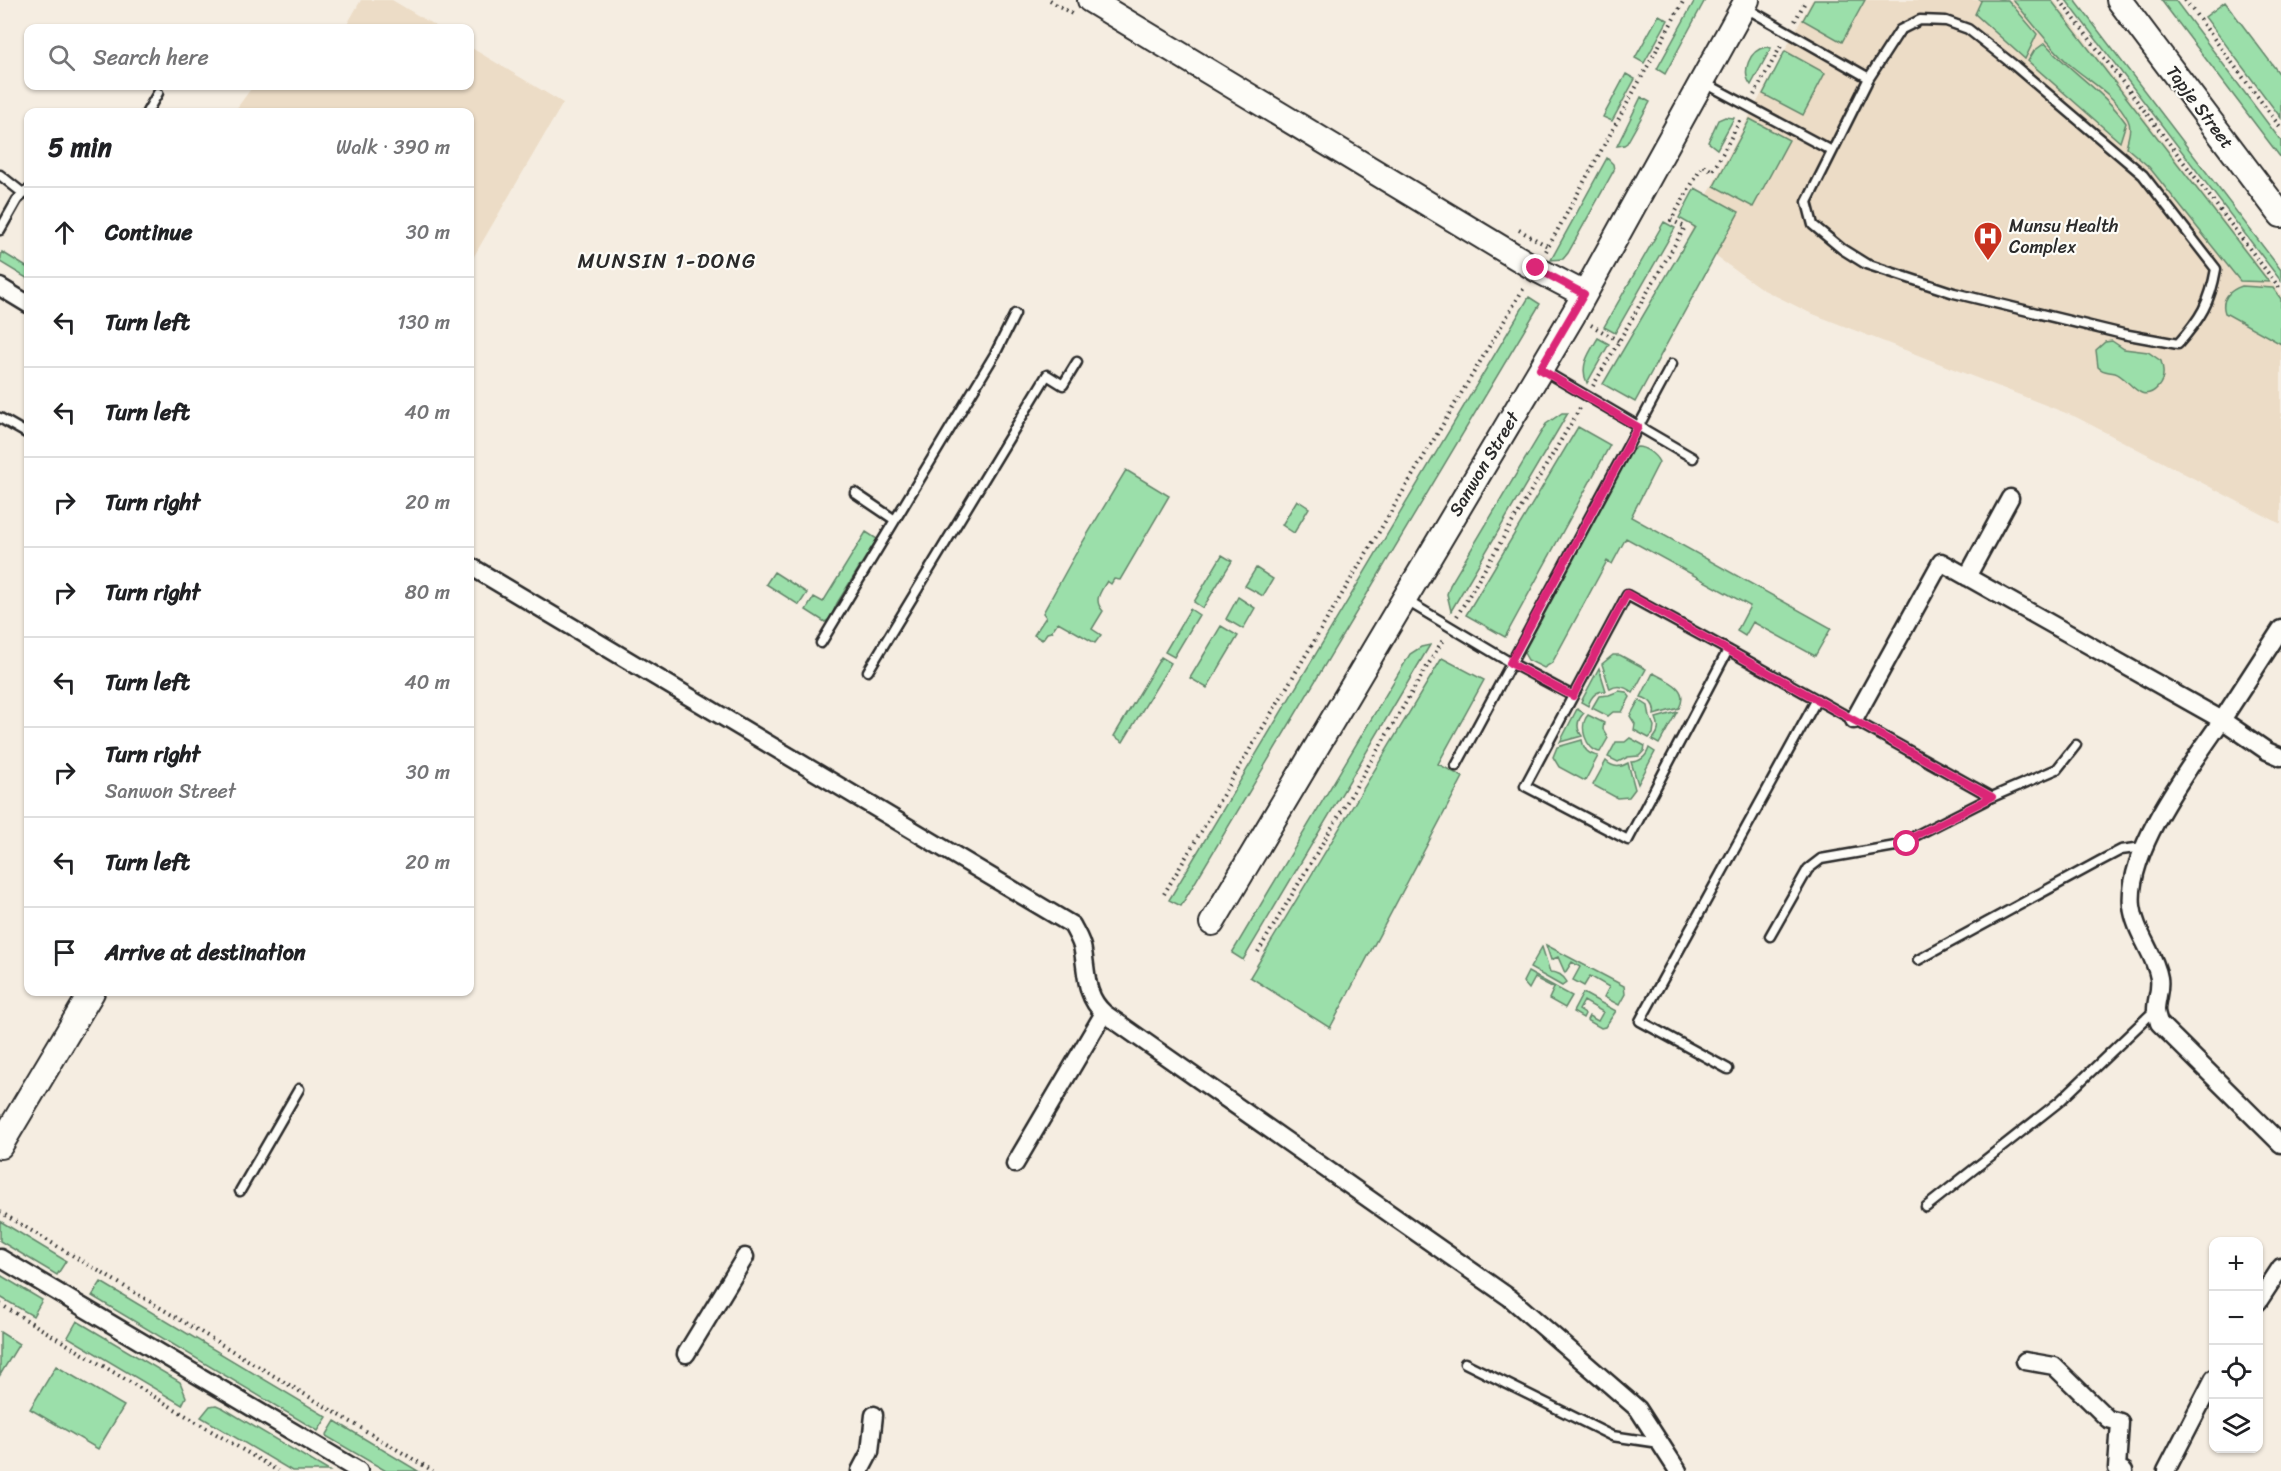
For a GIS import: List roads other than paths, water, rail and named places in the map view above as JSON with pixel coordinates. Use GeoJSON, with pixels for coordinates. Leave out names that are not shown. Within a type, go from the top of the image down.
{"type":"FeatureCollection","features":[{"type":"Feature","properties":{"kind":"main road"},"geometry":{"type":"LineString","coordinates":[[1090,0],[1536,268],[1584,294]]}},
{"type":"Feature","properties":{"kind":"main road","name":"Tapje Street"},"geometry":{"type":"LineString","coordinates":[[2123,1],[2281,215]]}},
{"type":"Feature","properties":{"kind":"main road","name":"Sanwon Street"},"geometry":{"type":"LineString","coordinates":[[1212,923],[1584,294],[1745,3]]}},
{"type":"Feature","properties":{"kind":"main road"},"geometry":{"type":"LineString","coordinates":[[0,1146],[90,996]]}},
{"type":"Feature","properties":{"kind":"street"},"geometry":{"type":"LineString","coordinates":[[0,287],[24,302]]}},
{"type":"Feature","properties":{"kind":"street"},"geometry":{"type":"LineString","coordinates":[[1967,577],[2010,498]]}},
{"type":"Feature","properties":{"kind":"street"},"geometry":{"type":"LineString","coordinates":[[1854,720],[1941,562],[2222,720],[2267,751],[2281,757]]}},
{"type":"Feature","properties":{"kind":"street"},"geometry":{"type":"LineString","coordinates":[[474,568],[1072,925],[1083,948],[1087,982],[1095,1004],[1104,1013],[1510,1298],[1638,1409],[1678,1471]]}},
{"type":"Feature","properties":{"kind":"street"},"geometry":{"type":"LineString","coordinates":[[2281,629],[2222,720],[2182,776],[2144,847],[2132,887],[2132,907],[2136,924],[2159,977],[2160,993],[2156,1009],[2159,1023],[2281,1144]]}},
{"type":"Feature","properties":{"kind":"street"},"geometry":{"type":"LineString","coordinates":[[1015,1164],[1104,1013]]}},
{"type":"Feature","properties":{"kind":"street"},"geometry":{"type":"LineString","coordinates":[[686,1354],[745,1257]]}},
{"type":"Feature","properties":{"kind":"street"},"geometry":{"type":"LineString","coordinates":[[0,1258],[359,1471]]}},
{"type":"Feature","properties":{"kind":"street"},"geometry":{"type":"LineString","coordinates":[[2263,1296],[2280,1272]]}},
{"type":"Feature","properties":{"kind":"street"},"geometry":{"type":"LineString","coordinates":[[2025,1361],[2054,1366],[2108,1419],[2120,1422],[2117,1468],[2124,1471]]}},
{"type":"Feature","properties":{"kind":"street"},"geometry":{"type":"LineString","coordinates":[[2166,1471],[2209,1388]]}},
{"type":"Feature","properties":{"kind":"street"},"geometry":{"type":"LineString","coordinates":[[860,1471],[870,1452],[874,1415]]}},
{"type":"Feature","properties":{"kind":"lane"},"geometry":{"type":"LineString","coordinates":[[1745,3],[1788,32],[1869,78]]}},
{"type":"Feature","properties":{"kind":"lane"},"geometry":{"type":"LineString","coordinates":[[1920,20],[1946,21],[1968,29],[2143,175],[2216,269],[2211,293],[2197,323],[2178,344],[2123,334],[1954,293],[1866,264],[1842,249],[1813,225],[1807,202],[1869,78],[1900,30],[1920,20]]}},
{"type":"Feature","properties":{"kind":"lane"},"geometry":{"type":"LineString","coordinates":[[1702,81],[1832,151]]}},
{"type":"Feature","properties":{"kind":"lane"},"geometry":{"type":"LineString","coordinates":[[149,108],[158,93]]}},
{"type":"Feature","properties":{"kind":"lane"},"geometry":{"type":"LineString","coordinates":[[0,175],[24,191]]}},
{"type":"Feature","properties":{"kind":"lane"},"geometry":{"type":"LineString","coordinates":[[0,230],[24,194]]}},
{"type":"Feature","properties":{"kind":"lane"},"geometry":{"type":"LineString","coordinates":[[821,643],[995,354],[1015,314]]}},
{"type":"Feature","properties":{"kind":"lane"},"geometry":{"type":"LineString","coordinates":[[868,671],[1047,375],[1063,385],[1077,362]]}},
{"type":"Feature","properties":{"kind":"lane"},"geometry":{"type":"LineString","coordinates":[[1456,766],[1672,364]]}},
{"type":"Feature","properties":{"kind":"lane"},"geometry":{"type":"LineString","coordinates":[[1540,369],[1693,458]]}},
{"type":"Feature","properties":{"kind":"lane"},"geometry":{"type":"LineString","coordinates":[[0,418],[24,432]]}},
{"type":"Feature","properties":{"kind":"lane"},"geometry":{"type":"LineString","coordinates":[[855,493],[895,520]]}},
{"type":"Feature","properties":{"kind":"lane"},"geometry":{"type":"LineString","coordinates":[[1728,650],[1628,840],[1525,786],[1627,594],[1817,699],[1992,797]]}},
{"type":"Feature","properties":{"kind":"lane"},"geometry":{"type":"LineString","coordinates":[[1404,599],[1510,663],[1573,696]]}},
{"type":"Feature","properties":{"kind":"lane"},"geometry":{"type":"LineString","coordinates":[[1728,1070],[1640,1021],[1817,699]]}},
{"type":"Feature","properties":{"kind":"lane"},"geometry":{"type":"LineString","coordinates":[[1770,936],[1808,869],[1821,859],[1907,844],[1915,836],[1992,797],[2057,769],[2076,744]]}},
{"type":"Feature","properties":{"kind":"lane"},"geometry":{"type":"LineString","coordinates":[[1918,960],[2121,850],[2144,847]]}},
{"type":"Feature","properties":{"kind":"lane"},"geometry":{"type":"LineString","coordinates":[[1926,1207],[2060,1101],[2156,1009]]}},
{"type":"Feature","properties":{"kind":"lane"},"geometry":{"type":"LineString","coordinates":[[240,1191],[299,1089]]}},
{"type":"Feature","properties":{"kind":"lane"},"geometry":{"type":"LineString","coordinates":[[1465,1363],[1612,1436],[1660,1443]]}},
{"type":"Feature","properties":{"kind":"place","name":"Munsu Health Complex"},"geometry":{"type":"Point","coordinates":[1988,262]}},
{"type":"Feature","properties":{"kind":"district","name":"MUNSIN 1-DONG"},"geometry":{"type":"Point","coordinates":[667,261]}}]}
